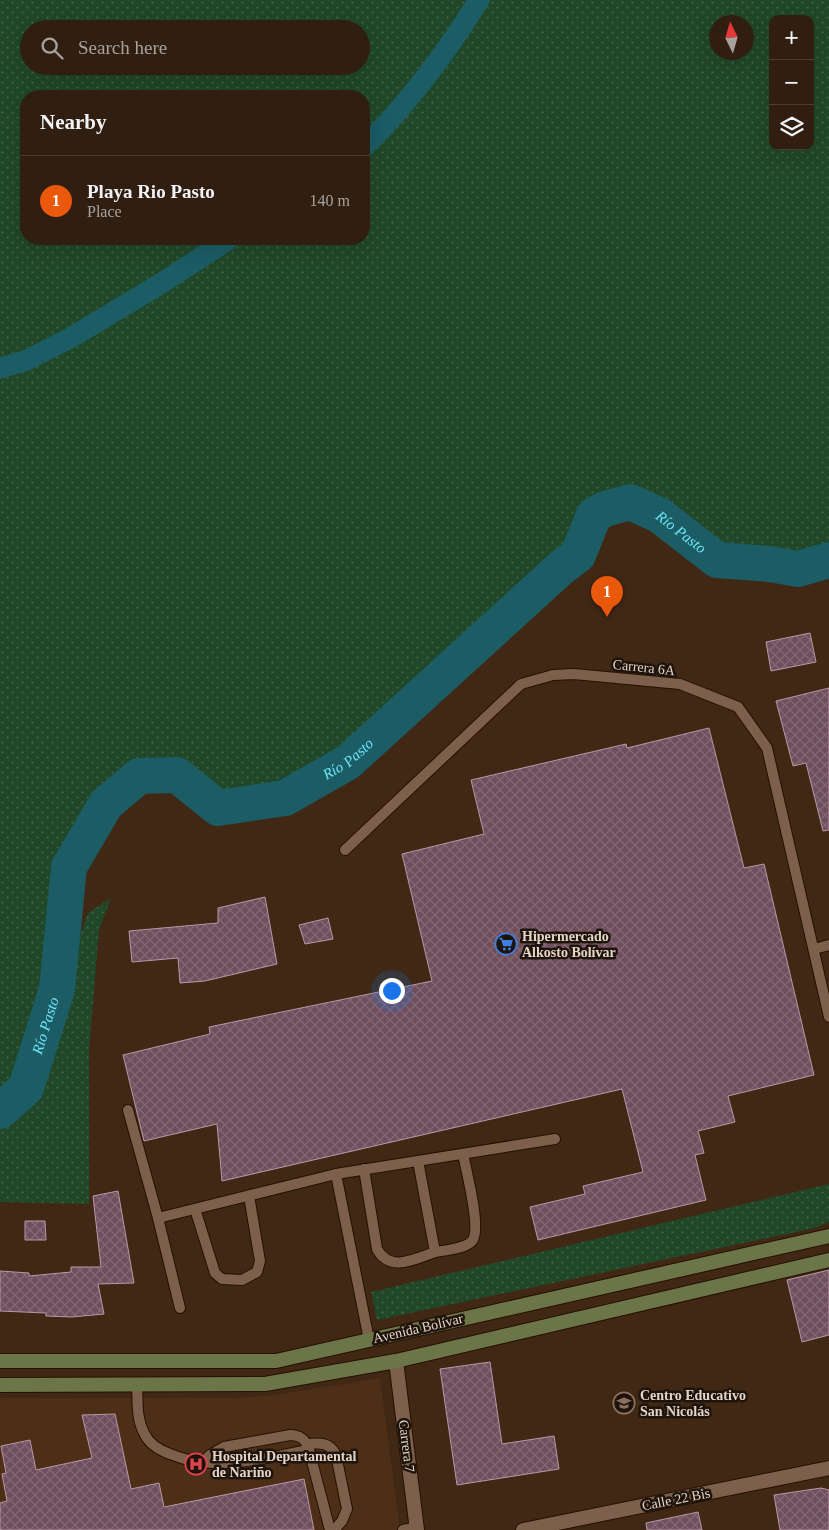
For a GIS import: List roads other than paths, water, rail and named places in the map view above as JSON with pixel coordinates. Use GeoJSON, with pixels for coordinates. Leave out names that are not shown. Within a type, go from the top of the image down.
{"type":"FeatureCollection","features":[{"type":"Feature","properties":{"kind":"main road","name":"Avenida Bolívar"},"geometry":{"type":"LineString","coordinates":[[0,1361],[276,1361],[829,1236]]}},
{"type":"Feature","properties":{"kind":"main road","name":"Avenida Bolívar"},"geometry":{"type":"LineString","coordinates":[[0,1385],[265,1384],[396,1361],[829,1260]]}},
{"type":"Feature","properties":{"kind":"street","name":"Carrera 7"},"geometry":{"type":"LineString","coordinates":[[396,1361],[417,1529]]}},
{"type":"Feature","properties":{"kind":"street","name":"Calle 22 Bis"},"geometry":{"type":"LineString","coordinates":[[523,1530],[829,1468]]}},
{"type":"Feature","properties":{"kind":"lane","name":"Carrera 6A"},"geometry":{"type":"LineString","coordinates":[[345,850],[520,684],[553,675],[574,674],[680,684],[738,707],[767,748],[829,1017]]}},
{"type":"Feature","properties":{"kind":"lane"},"geometry":{"type":"LineString","coordinates":[[814,949],[829,945]]}},
{"type":"Feature","properties":{"kind":"lane"},"geometry":{"type":"LineString","coordinates":[[128,1110],[158,1218],[180,1308]]}},
{"type":"Feature","properties":{"kind":"lane"},"geometry":{"type":"LineString","coordinates":[[158,1218],[336,1174],[555,1139]]}},
{"type":"Feature","properties":{"kind":"lane"},"geometry":{"type":"LineString","coordinates":[[364,1170],[377,1249],[382,1258],[393,1263],[411,1261],[435,1252],[466,1246],[473,1240],[476,1234],[476,1221],[463,1154]]}},
{"type":"Feature","properties":{"kind":"lane"},"geometry":{"type":"LineString","coordinates":[[418,1161],[435,1252]]}},
{"type":"Feature","properties":{"kind":"lane"},"geometry":{"type":"LineString","coordinates":[[336,1174],[369,1340]]}},
{"type":"Feature","properties":{"kind":"lane"},"geometry":{"type":"LineString","coordinates":[[195,1209],[215,1273],[222,1279],[242,1280],[256,1272],[260,1262],[249,1196]]}},
{"type":"Feature","properties":{"kind":"lane"},"geometry":{"type":"LineString","coordinates":[[137,1385],[138,1415],[147,1438],[156,1448],[179,1458],[202,1463],[229,1464],[308,1447],[322,1442],[326,1444],[334,1450],[336,1455],[347,1509],[342,1521],[332,1530],[308,1447],[299,1436],[290,1435],[224,1448],[210,1455],[202,1463]]}},
{"type":"Feature","properties":{"kind":"lane"},"geometry":{"type":"LineString","coordinates":[[403,1530],[417,1529]]}},
{"type":"Feature","properties":{"kind":"waterway"},"geometry":{"type":"LineString","coordinates":[[370,141],[426,77],[479,0]]}},
{"type":"Feature","properties":{"kind":"waterway"},"geometry":{"type":"LineString","coordinates":[[0,368],[25,361],[72,337],[165,281],[220,245]]}},
{"type":"Feature","properties":{"kind":"waterway","name":"Río Pasto"},"geometry":{"type":"LineString","coordinates":[[0,1111],[26,1088],[57,989],[69,867],[106,804],[139,776],[177,775],[218,808],[285,798],[348,762],[562,567],[578,555],[594,515],[605,509],[630,502],[659,515],[717,560],[770,564],[798,569],[829,560]]}},
{"type":"Feature","properties":{"kind":"place","name":"Playa Rio Pasto"},"geometry":{"type":"Point","coordinates":[607,617]}},
{"type":"Feature","properties":{"kind":"place","name":"Hipermercado Alkosto Bolívar"},"geometry":{"type":"Point","coordinates":[506,944]}},
{"type":"Feature","properties":{"kind":"place","name":"Centro Educativo San Nicolás"},"geometry":{"type":"Point","coordinates":[624,1403]}},
{"type":"Feature","properties":{"kind":"place","name":"Hospital Departamental de Nariño"},"geometry":{"type":"Point","coordinates":[196,1464]}}]}
